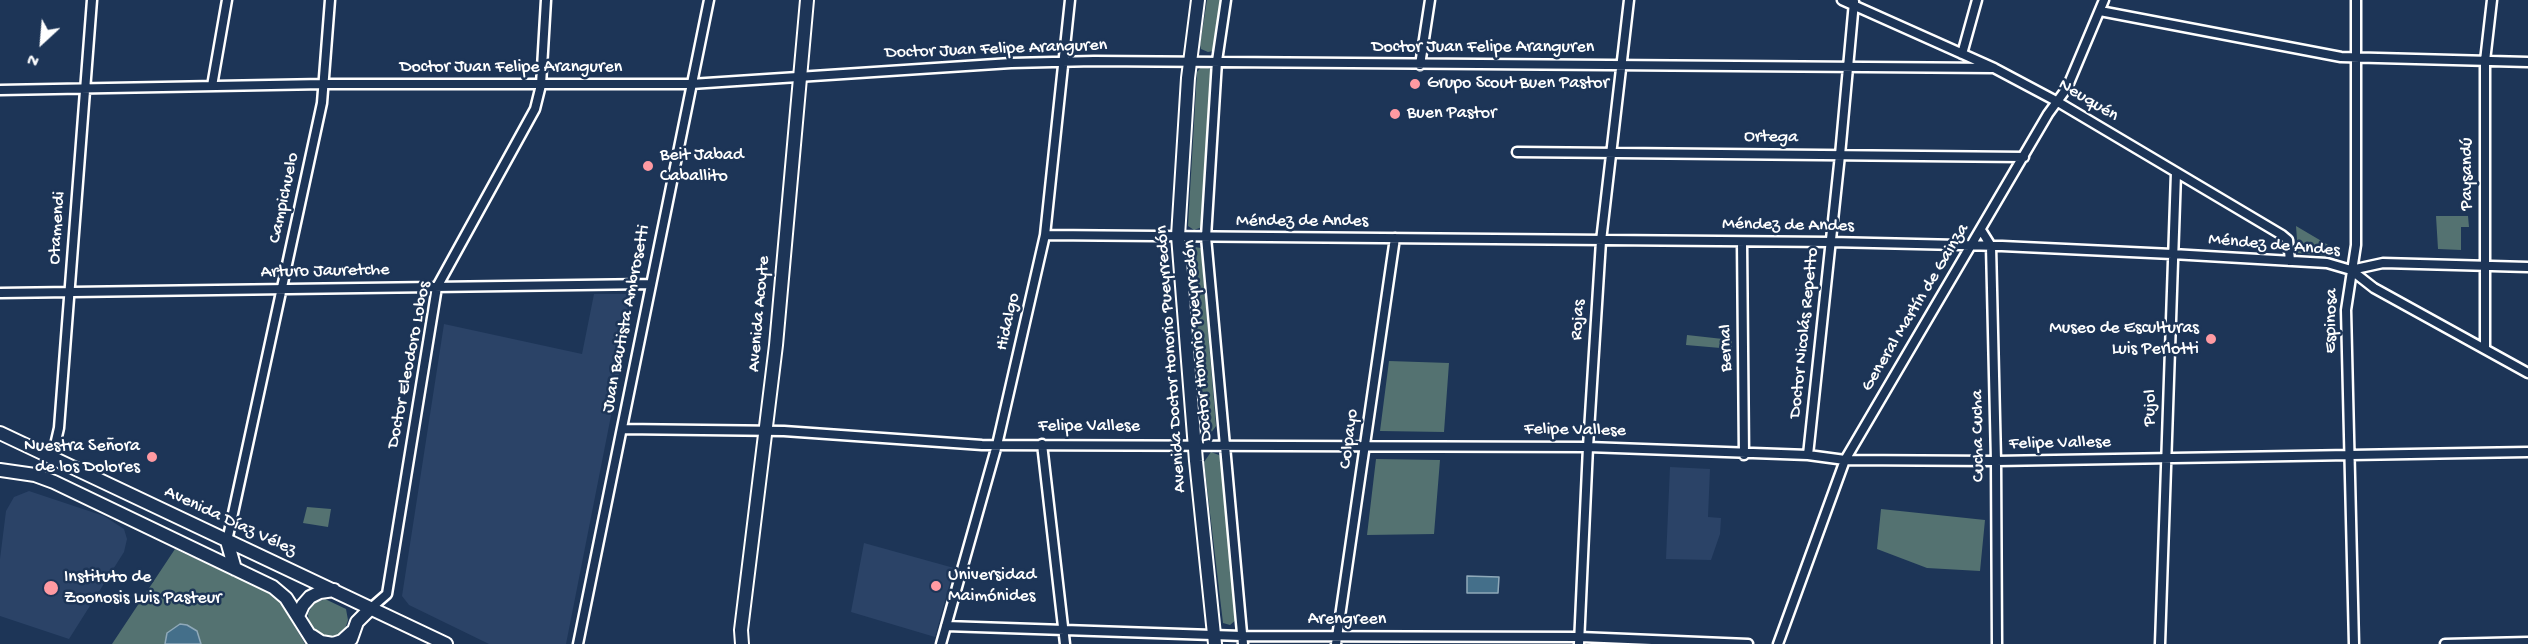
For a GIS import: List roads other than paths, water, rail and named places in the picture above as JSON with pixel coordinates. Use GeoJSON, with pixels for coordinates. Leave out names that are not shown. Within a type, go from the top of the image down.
{"type":"FeatureCollection","features":[{"type":"Feature","properties":{"kind":"main road","name":"Avenida Acoyte"},"geometry":{"type":"LineString","coordinates":[[742,644],[741,630],[776,345],[798,76],[807,0]]}},
{"type":"Feature","properties":{"kind":"main road","name":"Avenida Doctor Honorio Pueyrredón"},"geometry":{"type":"LineString","coordinates":[[1198,0],[1191,61],[1178,236],[1195,444],[1215,639]]}},
{"type":"Feature","properties":{"kind":"main road","name":"Avenida Díaz Vélez"},"geometry":{"type":"LineString","coordinates":[[0,433],[446,644]]}},
{"type":"Feature","properties":{"kind":"main road"},"geometry":{"type":"LineString","coordinates":[[24,473],[43,470],[52,458]]}},
{"type":"Feature","properties":{"kind":"main road"},"geometry":{"type":"LineString","coordinates":[[0,470],[24,473],[54,482],[279,590],[315,644]]}},
{"type":"Feature","properties":{"kind":"main road"},"geometry":{"type":"LineString","coordinates":[[227,541],[235,568]]}},
{"type":"Feature","properties":{"kind":"main road"},"geometry":{"type":"LineString","coordinates":[[298,616],[310,597],[320,592],[334,590]]}},
{"type":"Feature","properties":{"kind":"main road"},"geometry":{"type":"LineString","coordinates":[[307,631],[318,640],[328,644],[351,638],[360,618],[371,608]]}},
{"type":"Feature","properties":{"kind":"main road","name":"Avenida Acoyte"},"geometry":{"type":"LineString","coordinates":[[734,644],[741,630]]}},
{"type":"Feature","properties":{"kind":"street","name":"Otamendi"},"geometry":{"type":"LineString","coordinates":[[52,458],[59,428],[92,0]]}},
{"type":"Feature","properties":{"kind":"street"},"geometry":{"type":"LineString","coordinates":[[212,86],[227,0]]}},
{"type":"Feature","properties":{"kind":"street","name":"Campichuelo"},"geometry":{"type":"LineString","coordinates":[[227,541],[322,104],[330,0]]}},
{"type":"Feature","properties":{"kind":"street","name":"Doctor Eleodoro Lobos"},"geometry":{"type":"LineString","coordinates":[[371,608],[387,594],[437,287],[530,119],[541,84],[546,0]]}},
{"type":"Feature","properties":{"kind":"street","name":"Juan Bautista Ambrosetti"},"geometry":{"type":"LineString","coordinates":[[578,644],[709,0]]}},
{"type":"Feature","properties":{"kind":"street","name":"Hidalgo"},"geometry":{"type":"LineString","coordinates":[[941,644],[997,445],[1045,235],[1070,0]]}},
{"type":"Feature","properties":{"kind":"street","name":"Doctor Honorio Pueyrredón"},"geometry":{"type":"LineString","coordinates":[[1226,0],[1217,62],[1206,237],[1242,640]]}},
{"type":"Feature","properties":{"kind":"street"},"geometry":{"type":"LineString","coordinates":[[1420,64],[1430,0]]}},
{"type":"Feature","properties":{"kind":"street","name":"Rojas"},"geometry":{"type":"LineString","coordinates":[[1580,640],[1588,447],[1601,241],[1629,0]]}},
{"type":"Feature","properties":{"kind":"street","name":"Neuquén"},"geometry":{"type":"LineString","coordinates":[[1842,0],[1854,3],[1994,68],[2058,102],[2288,240],[2290,261]]}},
{"type":"Feature","properties":{"kind":"street"},"geometry":{"type":"LineString","coordinates":[[1962,54],[1977,0]]}},
{"type":"Feature","properties":{"kind":"street","name":"General Martín de Gainza"},"geometry":{"type":"LineString","coordinates":[[1778,644],[1845,460],[2048,114],[2067,88],[2104,0]]}},
{"type":"Feature","properties":{"kind":"street","name":"Espinosa"},"geometry":{"type":"LineString","coordinates":[[2354,644],[2346,310],[2356,245],[2356,0]]}},
{"type":"Feature","properties":{"kind":"street","name":"Paysandú"},"geometry":{"type":"LineString","coordinates":[[2484,348],[2485,62],[2492,0]]}},
{"type":"Feature","properties":{"kind":"street","name":"Doctor Nicolás Repetto"},"geometry":{"type":"LineString","coordinates":[[1808,455],[1854,3]]}},
{"type":"Feature","properties":{"kind":"street"},"geometry":{"type":"LineString","coordinates":[[2100,11],[2356,58],[2528,62]]}},
{"type":"Feature","properties":{"kind":"street","name":"Doctor Juan Felipe Aranguren"},"geometry":{"type":"LineString","coordinates":[[0,90],[324,84],[691,84],[1062,62],[1191,61],[1994,68]]}},
{"type":"Feature","properties":{"kind":"street","name":"Ortega"},"geometry":{"type":"LineString","coordinates":[[1517,152],[2024,157]]}},
{"type":"Feature","properties":{"kind":"street","name":"Pujol"},"geometry":{"type":"LineString","coordinates":[[2160,644],[2176,173]]}},
{"type":"Feature","properties":{"kind":"street","name":"Cucha Cucha"},"geometry":{"type":"LineString","coordinates":[[1982,230],[1991,246],[1997,644]]}},
{"type":"Feature","properties":{"kind":"street","name":"Méndez de Andes"},"geometry":{"type":"LineString","coordinates":[[1045,235],[1831,242],[2172,254],[2327,263],[2351,270],[2383,264],[2528,267]]}},
{"type":"Feature","properties":{"kind":"street","name":"Colpayo"},"geometry":{"type":"LineString","coordinates":[[1337,640],[1367,447],[1395,238]]}},
{"type":"Feature","properties":{"kind":"street","name":"Bernal"},"geometry":{"type":"LineString","coordinates":[[1742,242],[1744,454]]}},
{"type":"Feature","properties":{"kind":"street"},"geometry":{"type":"LineString","coordinates":[[2351,270],[2374,288],[2528,372]]}},
{"type":"Feature","properties":{"kind":"street","name":"Arturo Jauretche"},"geometry":{"type":"LineString","coordinates":[[0,294],[650,284]]}},
{"type":"Feature","properties":{"kind":"street","name":"Felipe Vallese"},"geometry":{"type":"LineString","coordinates":[[622,429],[766,430],[997,445],[1588,447],[1808,455],[1845,460],[1996,461],[2528,452]]}},
{"type":"Feature","properties":{"kind":"street"},"geometry":{"type":"LineString","coordinates":[[1042,444],[1065,644]]}},
{"type":"Feature","properties":{"kind":"street","name":"Arengreen"},"geometry":{"type":"LineString","coordinates":[[946,626],[1242,640],[1580,640],[1748,644]]}},
{"type":"Feature","properties":{"kind":"street"},"geometry":{"type":"LineString","coordinates":[[2445,644],[2528,642]]}},
{"type":"Feature","properties":{"kind":"place","name":"Grupo Scout Buen Pastor"},"geometry":{"type":"Point","coordinates":[1415,84]}},
{"type":"Feature","properties":{"kind":"place","name":"Buen Pastor"},"geometry":{"type":"Point","coordinates":[1395,114]}},
{"type":"Feature","properties":{"kind":"place","name":"Beit Jabad Caballito"},"geometry":{"type":"Point","coordinates":[648,166]}},
{"type":"Feature","properties":{"kind":"place","name":"Museo de Esculturas Luis Perlotti"},"geometry":{"type":"Point","coordinates":[2211,339]}},
{"type":"Feature","properties":{"kind":"place","name":"Nuestra Señora de los Dolores"},"geometry":{"type":"Point","coordinates":[152,457]}},
{"type":"Feature","properties":{"kind":"place","name":"Universidad Maimónides"},"geometry":{"type":"Point","coordinates":[936,586]}},
{"type":"Feature","properties":{"kind":"place","name":"Instituto de Zoonosis Luis Pasteur"},"geometry":{"type":"Point","coordinates":[51,588]}}]}
